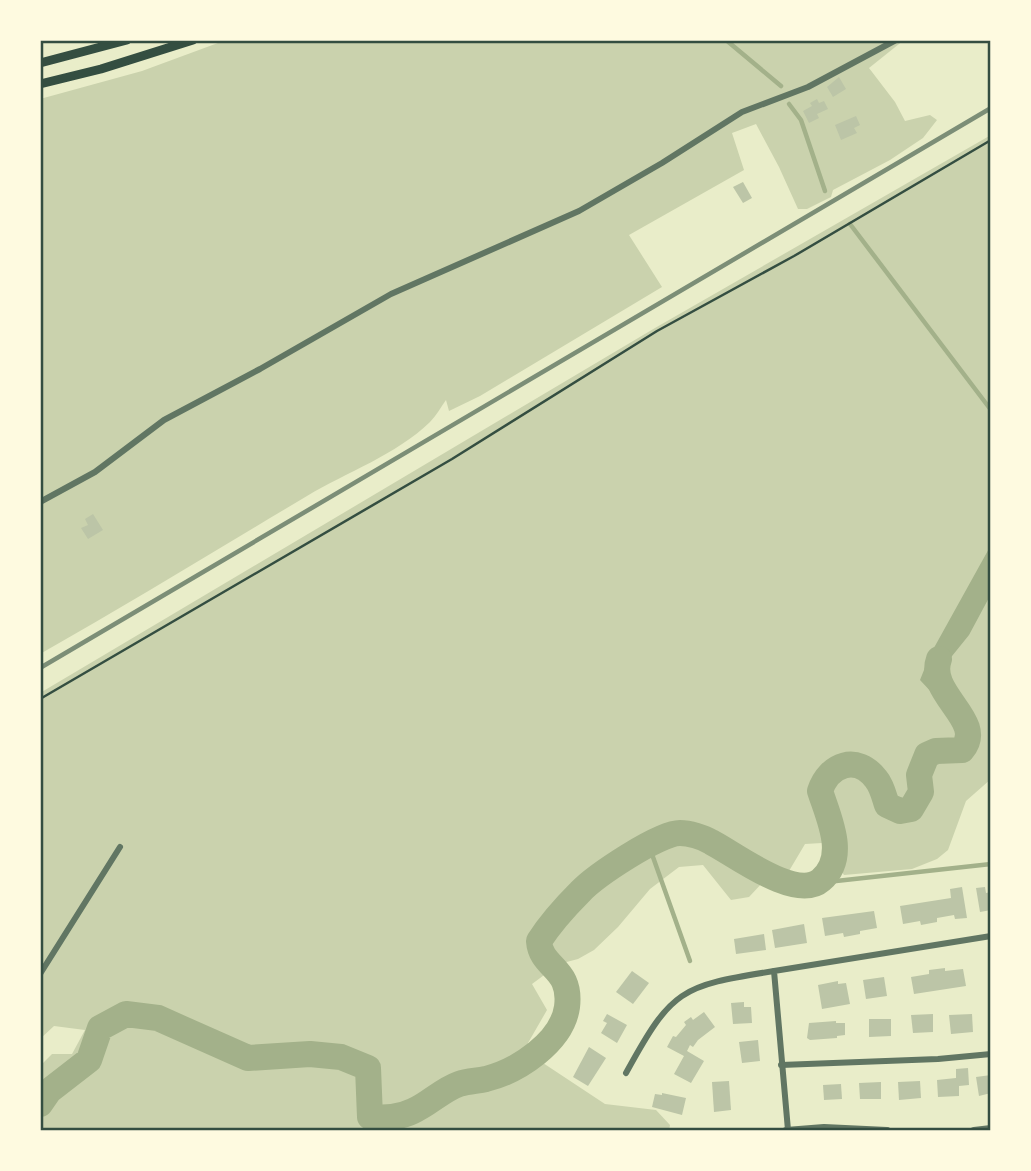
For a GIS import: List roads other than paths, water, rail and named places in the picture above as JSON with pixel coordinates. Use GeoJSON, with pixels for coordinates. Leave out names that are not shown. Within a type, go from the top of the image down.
{"type":"FeatureCollection","features":[{"type":"Feature","properties":{"kind":"main road"},"geometry":{"type":"LineString","coordinates":[[40,63],[127,40]]}},
{"type":"Feature","properties":{"kind":"main road"},"geometry":{"type":"LineString","coordinates":[[40,84],[101,69],[192,40]]}},
{"type":"Feature","properties":{"kind":"street"},"geometry":{"type":"LineString","coordinates":[[40,502],[95,472],[164,420],[391,294],[579,211],[742,112],[808,87],[896,40]]}},
{"type":"Feature","properties":{"kind":"street"},"geometry":{"type":"LineString","coordinates":[[40,974],[120,847]]}},
{"type":"Feature","properties":{"kind":"street"},"geometry":{"type":"LineString","coordinates":[[626,1073],[655,1021],[673,1001],[708,983],[991,936]]}},
{"type":"Feature","properties":{"kind":"street"},"geometry":{"type":"LineString","coordinates":[[774,971],[787,1130],[824,1128],[887,1131]]}},
{"type":"Feature","properties":{"kind":"street"},"geometry":{"type":"LineString","coordinates":[[781,1065],[938,1059],[991,1054]]}},
{"type":"Feature","properties":{"kind":"street"},"geometry":{"type":"LineString","coordinates":[[974,1131],[991,1129]]}},
{"type":"Feature","properties":{"kind":"waterway"},"geometry":{"type":"LineString","coordinates":[[726,40],[781,86]]}},
{"type":"Feature","properties":{"kind":"waterway"},"geometry":{"type":"LineString","coordinates":[[789,104],[801,120],[825,191]]}},
{"type":"Feature","properties":{"kind":"waterway"},"geometry":{"type":"LineString","coordinates":[[850,224],[991,410]]}},
{"type":"Feature","properties":{"kind":"waterway"},"geometry":{"type":"LineString","coordinates":[[40,1104],[49,1091],[89,1060],[100,1028],[126,1014],[158,1018],[248,1058],[310,1054],[341,1057],[368,1068],[370,1117],[392,1117],[408,1113],[462,1083],[486,1079],[511,1069],[548,1043],[557,1032],[567,1007],[565,984],[545,958],[539,941],[580,892],[613,866],[658,840],[684,833],[708,840],[781,881],[810,885],[821,880],[834,860],[834,837],[820,791],[830,774],[844,766],[860,767],[869,771],[878,782],[887,805],[900,811],[911,809],[921,792],[919,775],[927,755],[936,751],[962,750],[968,739],[967,728],[941,684],[937,672],[939,659]]}},
{"type":"Feature","properties":{"kind":"waterway"},"geometry":{"type":"LineString","coordinates":[[648,843],[690,961]]}},
{"type":"Feature","properties":{"kind":"waterway"},"geometry":{"type":"LineString","coordinates":[[818,883],[991,864]]}},
{"type":"Feature","properties":{"kind":"railway"},"geometry":{"type":"LineString","coordinates":[[40,668],[991,108]]}}]}
